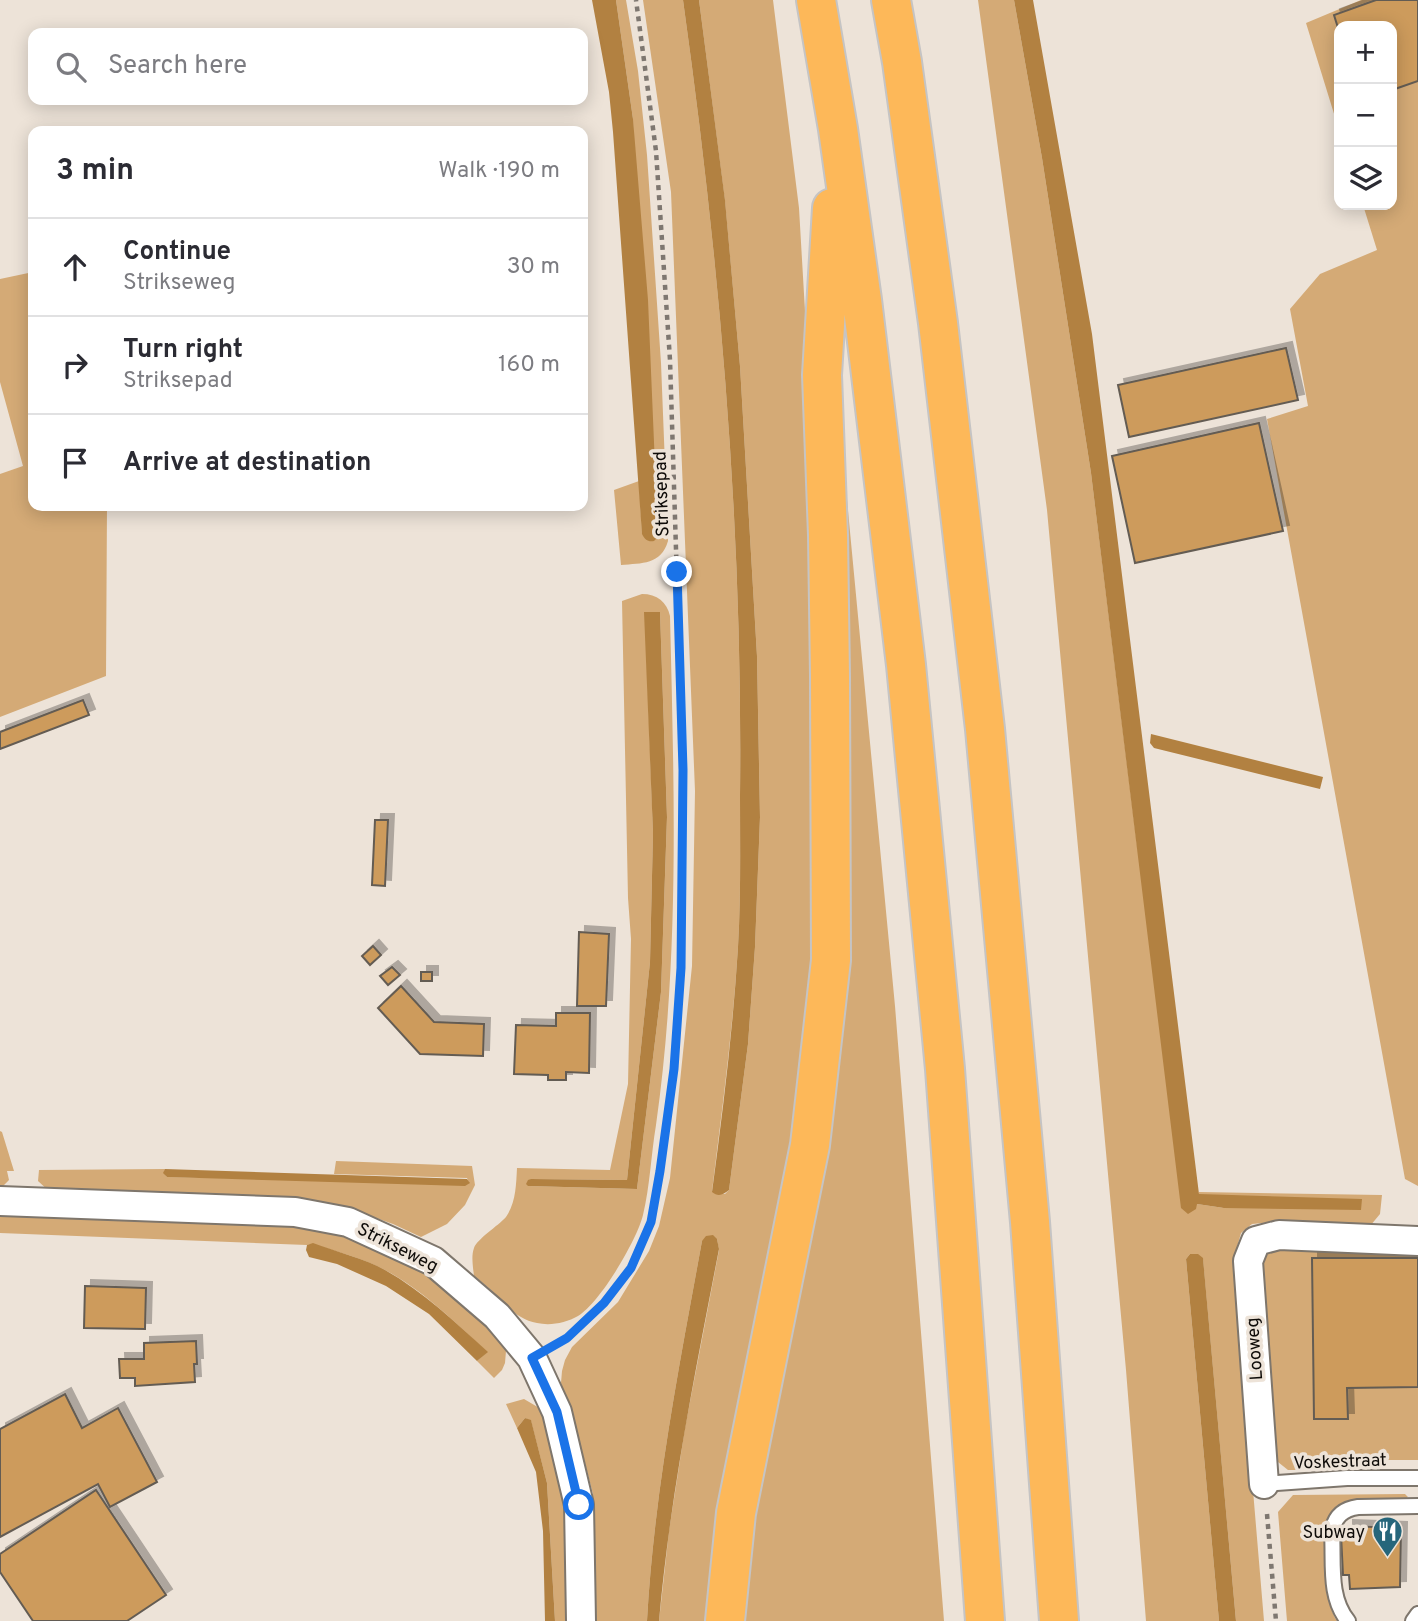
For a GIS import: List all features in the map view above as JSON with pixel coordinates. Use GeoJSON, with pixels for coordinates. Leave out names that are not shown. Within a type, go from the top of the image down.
{"type":"FeatureCollection","features":[{"type":"Feature","properties":{"kind":"highway"},"geometry":{"type":"LineString","coordinates":[[816,0],[838,129],[862,300],[906,665],[945,1069],[985,1621]]}},
{"type":"Feature","properties":{"kind":"highway"},"geometry":{"type":"LineString","coordinates":[[891,0],[938,323],[985,729],[1030,1222],[1059,1621]]}},
{"type":"Feature","properties":{"kind":"highway"},"geometry":{"type":"LineString","coordinates":[[725,1621],[736,1513],[810,1144],[831,960],[828,535],[822,374],[838,129]]}},
{"type":"Feature","properties":{"kind":"street","name":"Strikseweg"},"geometry":{"type":"LineString","coordinates":[[0,1201],[295,1212],[348,1222],[432,1261],[497,1316],[532,1358],[557,1412],[579,1505],[581,1621]]}},
{"type":"Feature","properties":{"kind":"street","name":"Looweg"},"geometry":{"type":"LineString","coordinates":[[1264,1484],[1248,1261],[1256,1241],[1279,1235],[1418,1241]]}},
{"type":"Feature","properties":{"kind":"lane","name":"Voskestraat"},"geometry":{"type":"LineString","coordinates":[[1264,1484],[1348,1478],[1418,1478]]}},
{"type":"Feature","properties":{"kind":"lane"},"geometry":{"type":"LineString","coordinates":[[1348,1621],[1340,1612],[1335,1599],[1333,1524],[1343,1512],[1358,1507],[1418,1506]]}},
{"type":"Feature","properties":{"kind":"lane"},"geometry":{"type":"LineString","coordinates":[[1413,1621],[1418,1614]]}},
{"type":"Feature","properties":{"kind":"path","name":"Striksepad"},"geometry":{"type":"LineString","coordinates":[[532,1358],[567,1338],[604,1303],[631,1268],[651,1222],[675,1056],[681,968],[683,770],[670,360],[656,151],[636,0]]}},
{"type":"Feature","properties":{"kind":"path"},"geometry":{"type":"LineString","coordinates":[[1264,1484],[1276,1621]]}},
{"type":"Feature","properties":{"kind":"shaded area"},"geometry":{"type":"Polygon","coordinates":[[[592,0],[616,0],[633,119],[648,300],[658,537],[654,541],[647,540],[642,534],[613,132],[609,92],[592,0]]]}},
{"type":"Feature","properties":{"kind":"shaded area"},"geometry":{"type":"Polygon","coordinates":[[[616,0],[626,0],[638,71],[647,155],[661,363],[668,541],[656,559],[621,565],[614,490],[639,481],[642,534],[633,119],[616,0]]]}},
{"type":"Feature","properties":{"kind":"shaded area"},"geometry":{"type":"Polygon","coordinates":[[[643,0],[683,0],[708,198],[733,497],[740,696],[739,928],[727,1069],[712,1191],[725,1194],[729,1190],[748,1044],[755,947],[760,817],[757,656],[740,366],[725,201],[699,0],[773,0],[799,208],[811,414],[814,1017],[713,1621],[659,1621],[669,1531],[685,1428],[719,1250],[717,1239],[702,1241],[693,1288],[661,1478],[647,1621],[595,1621],[593,1494],[561,1383],[565,1360],[572,1347],[618,1302],[649,1251],[659,1226],[670,1178],[692,966],[695,791],[671,192],[643,0]]]}},
{"type":"Feature","properties":{"kind":"shaded area"},"geometry":{"type":"Polygon","coordinates":[[[683,0],[699,0],[725,200],[740,366],[757,656],[760,817],[748,1044],[729,1190],[718,1195],[712,1192],[724,1100],[740,909],[738,597],[718,298],[683,0]]]}},
{"type":"Feature","properties":{"kind":"shaded area"},"geometry":{"type":"Polygon","coordinates":[[[978,0],[1014,0],[1042,158],[1091,473],[1137,845],[1197,1204],[1224,1208],[1199,1195],[1199,1192],[1382,1195],[1380,1214],[1370,1226],[1281,1221],[1252,1224],[1241,1233],[1236,1251],[1264,1621],[1236,1621],[1203,1259],[1190,1254],[1186,1259],[1219,1621],[1146,1621],[1126,1370],[1047,510],[978,0]]]}},
{"type":"Feature","properties":{"kind":"shaded area"},"geometry":{"type":"Polygon","coordinates":[[[1014,0],[1033,0],[1092,334],[1199,1194],[1362,1199],[1361,1210],[1224,1208],[1197,1204],[1196,1209],[1188,1214],[1181,1208],[1091,473],[1042,158],[1014,0]]]}},
{"type":"Feature","properties":{"kind":"shaded area"},"geometry":{"type":"Polygon","coordinates":[[[1361,0],[1418,0],[1418,1186],[1405,1179],[1267,419],[1308,406],[1290,309],[1320,274],[1377,250],[1365,210],[1397,210],[1397,21],[1334,21],[1334,114],[1306,23],[1361,0]]]}},
{"type":"Feature","properties":{"kind":"shaded area"},"geometry":{"type":"Polygon","coordinates":[[[28,273],[28,511],[107,511],[106,676],[0,717],[0,474],[23,466],[0,382],[0,279],[28,273]]]}},
{"type":"Feature","properties":{"kind":"shaded area"},"geometry":{"type":"Polygon","coordinates":[[[845,479],[895,1006],[944,1621],[737,1621],[808,1219],[845,479]]]}},
{"type":"Feature","properties":{"kind":"shaded area"},"geometry":{"type":"Polygon","coordinates":[[[642,594],[652,595],[664,603],[670,616],[674,871],[664,1062],[647,1193],[643,1215],[633,1240],[607,1285],[587,1309],[568,1320],[542,1324],[518,1316],[474,1276],[472,1262],[474,1248],[479,1241],[506,1217],[512,1206],[517,1168],[610,1170],[628,1084],[631,939],[622,601],[642,594]],[[645,612],[653,833],[650,962],[627,1180],[531,1179],[528,1186],[637,1189],[661,992],[667,817],[660,612],[645,612]]]}},
{"type":"Feature","properties":{"kind":"shaded area"},"geometry":{"type":"Polygon","coordinates":[[[644,612],[660,612],[667,817],[661,992],[637,1189],[528,1186],[526,1184],[531,1179],[627,1180],[650,962],[653,833],[644,612]]]}},
{"type":"Feature","properties":{"kind":"shaded area"},"geometry":{"type":"Polygon","coordinates":[[[1151,734],[1323,777],[1320,789],[1154,748],[1150,743],[1151,734]]]}},
{"type":"Feature","properties":{"kind":"shaded area"},"geometry":{"type":"Polygon","coordinates":[[[0,1131],[14,1171],[7,1171],[9,1180],[0,1189],[0,1131]]]}},
{"type":"Feature","properties":{"kind":"shaded area"},"geometry":{"type":"Polygon","coordinates":[[[336,1161],[472,1166],[475,1185],[465,1205],[447,1224],[421,1237],[365,1214],[51,1193],[38,1181],[39,1170],[165,1169],[167,1177],[469,1183],[467,1178],[334,1174],[336,1161]]]}},
{"type":"Feature","properties":{"kind":"shaded area"},"geometry":{"type":"Polygon","coordinates":[[[165,1169],[467,1179],[470,1183],[465,1186],[167,1177],[163,1173],[165,1169]]]}},
{"type":"Feature","properties":{"kind":"shaded area"},"geometry":{"type":"Polygon","coordinates":[[[0,1212],[325,1227],[370,1243],[427,1271],[477,1314],[506,1351],[505,1363],[494,1378],[477,1361],[487,1352],[413,1287],[377,1266],[313,1244],[0,1233],[0,1212]]]}},
{"type":"Feature","properties":{"kind":"shaded area"},"geometry":{"type":"Polygon","coordinates":[[[713,1235],[717,1239],[719,1249],[676,1481],[659,1621],[647,1621],[655,1525],[676,1383],[702,1241],[706,1236],[713,1235]]]}},
{"type":"Feature","properties":{"kind":"shaded area"},"geometry":{"type":"Polygon","coordinates":[[[313,1243],[385,1270],[439,1308],[488,1352],[477,1361],[429,1314],[386,1286],[337,1264],[309,1257],[307,1245],[313,1243]]]}},
{"type":"Feature","properties":{"kind":"shaded area"},"geometry":{"type":"Polygon","coordinates":[[[1280,1247],[1418,1253],[1418,1460],[1329,1460],[1329,1470],[1288,1470],[1273,1458],[1260,1269],[1264,1256],[1280,1247]]]}},
{"type":"Feature","properties":{"kind":"shaded area"},"geometry":{"type":"Polygon","coordinates":[[[1190,1254],[1198,1254],[1203,1258],[1236,1621],[1219,1621],[1186,1259],[1190,1254]]]}},
{"type":"Feature","properties":{"kind":"shaded area"},"geometry":{"type":"Polygon","coordinates":[[[524,1399],[541,1409],[553,1442],[565,1502],[569,1621],[555,1621],[547,1483],[531,1421],[525,1418],[517,1428],[506,1404],[524,1399]]]}},
{"type":"Feature","properties":{"kind":"shaded area"},"geometry":{"type":"Polygon","coordinates":[[[525,1418],[531,1420],[547,1483],[555,1621],[545,1621],[543,1531],[536,1472],[517,1428],[525,1418]]]}},
{"type":"Feature","properties":{"kind":"shaded area"},"geometry":{"type":"Polygon","coordinates":[[[1405,1494],[1408,1497],[1405,1499],[1356,1500],[1336,1509],[1324,1531],[1328,1591],[1337,1621],[1287,1621],[1278,1512],[1293,1495],[1405,1494]]]}},
{"type":"Feature","properties":{"kind":"building"},"geometry":{"type":"Polygon","coordinates":[[[1376,0],[1418,0],[1418,81],[1397,88],[1397,21],[1336,21],[1334,15],[1376,0]]]}},
{"type":"Feature","properties":{"kind":"building"},"geometry":{"type":"Polygon","coordinates":[[[1286,348],[1298,400],[1129,437],[1118,385],[1286,348]]]}},
{"type":"Feature","properties":{"kind":"building"},"geometry":{"type":"Polygon","coordinates":[[[1259,423],[1283,531],[1135,563],[1112,456],[1259,423]]]}},
{"type":"Feature","properties":{"kind":"building"},"geometry":{"type":"Polygon","coordinates":[[[83,700],[89,715],[0,749],[0,732],[83,700]]]}},
{"type":"Feature","properties":{"kind":"building"},"geometry":{"type":"Polygon","coordinates":[[[375,820],[388,820],[385,886],[372,885],[375,820]]]}},
{"type":"Feature","properties":{"kind":"building"},"geometry":{"type":"Polygon","coordinates":[[[579,932],[609,934],[606,1006],[577,1006],[579,932]]]}},
{"type":"Feature","properties":{"kind":"building"},"geometry":{"type":"Polygon","coordinates":[[[373,946],[381,955],[370,965],[362,956],[373,946]]]}},
{"type":"Feature","properties":{"kind":"building"},"geometry":{"type":"Polygon","coordinates":[[[392,967],[400,975],[388,985],[380,976],[392,967]]]}},
{"type":"Feature","properties":{"kind":"building"},"geometry":{"type":"Polygon","coordinates":[[[421,972],[432,972],[432,981],[421,981],[421,972]]]}},
{"type":"Feature","properties":{"kind":"building"},"geometry":{"type":"Polygon","coordinates":[[[401,986],[434,1022],[484,1024],[483,1056],[420,1054],[378,1008],[401,986]]]}},
{"type":"Feature","properties":{"kind":"building"},"geometry":{"type":"Polygon","coordinates":[[[556,1013],[590,1013],[589,1073],[566,1072],[566,1080],[548,1080],[548,1075],[514,1074],[516,1025],[556,1026],[556,1013]]]}},
{"type":"Feature","properties":{"kind":"building"},"geometry":{"type":"Polygon","coordinates":[[[1312,1258],[1418,1258],[1418,1387],[1347,1388],[1348,1419],[1314,1419],[1312,1258]]]}},
{"type":"Feature","properties":{"kind":"building"},"geometry":{"type":"Polygon","coordinates":[[[85,1286],[146,1288],[145,1329],[84,1328],[85,1286]]]}},
{"type":"Feature","properties":{"kind":"building"},"geometry":{"type":"Polygon","coordinates":[[[196,1341],[195,1382],[135,1386],[135,1378],[120,1378],[119,1359],[144,1359],[144,1343],[196,1341]]]}},
{"type":"Feature","properties":{"kind":"building"},"geometry":{"type":"Polygon","coordinates":[[[65,1394],[82,1428],[118,1408],[157,1482],[110,1507],[98,1484],[0,1537],[0,1429],[65,1394]]]}},
{"type":"Feature","properties":{"kind":"building"},"geometry":{"type":"Polygon","coordinates":[[[96,1490],[166,1595],[127,1621],[33,1621],[0,1572],[0,1554],[96,1490]]]}},
{"type":"Feature","properties":{"kind":"building"},"geometry":{"type":"Polygon","coordinates":[[[1347,1526],[1401,1528],[1400,1587],[1350,1589],[1349,1575],[1343,1575],[1341,1535],[1347,1534],[1347,1526]]]}},
{"type":"Feature","properties":{"kind":"place","name":"Subway"},"geometry":{"type":"Point","coordinates":[1388,1559]}},
{"type":"Feature","properties":{"kind":"route"},"geometry":{"type":"LineString","coordinates":[[579,1505],[557,1412],[532,1358],[567,1338],[604,1303],[631,1268],[651,1222],[674,1069],[681,968],[683,770],[677,572]]}}]}
